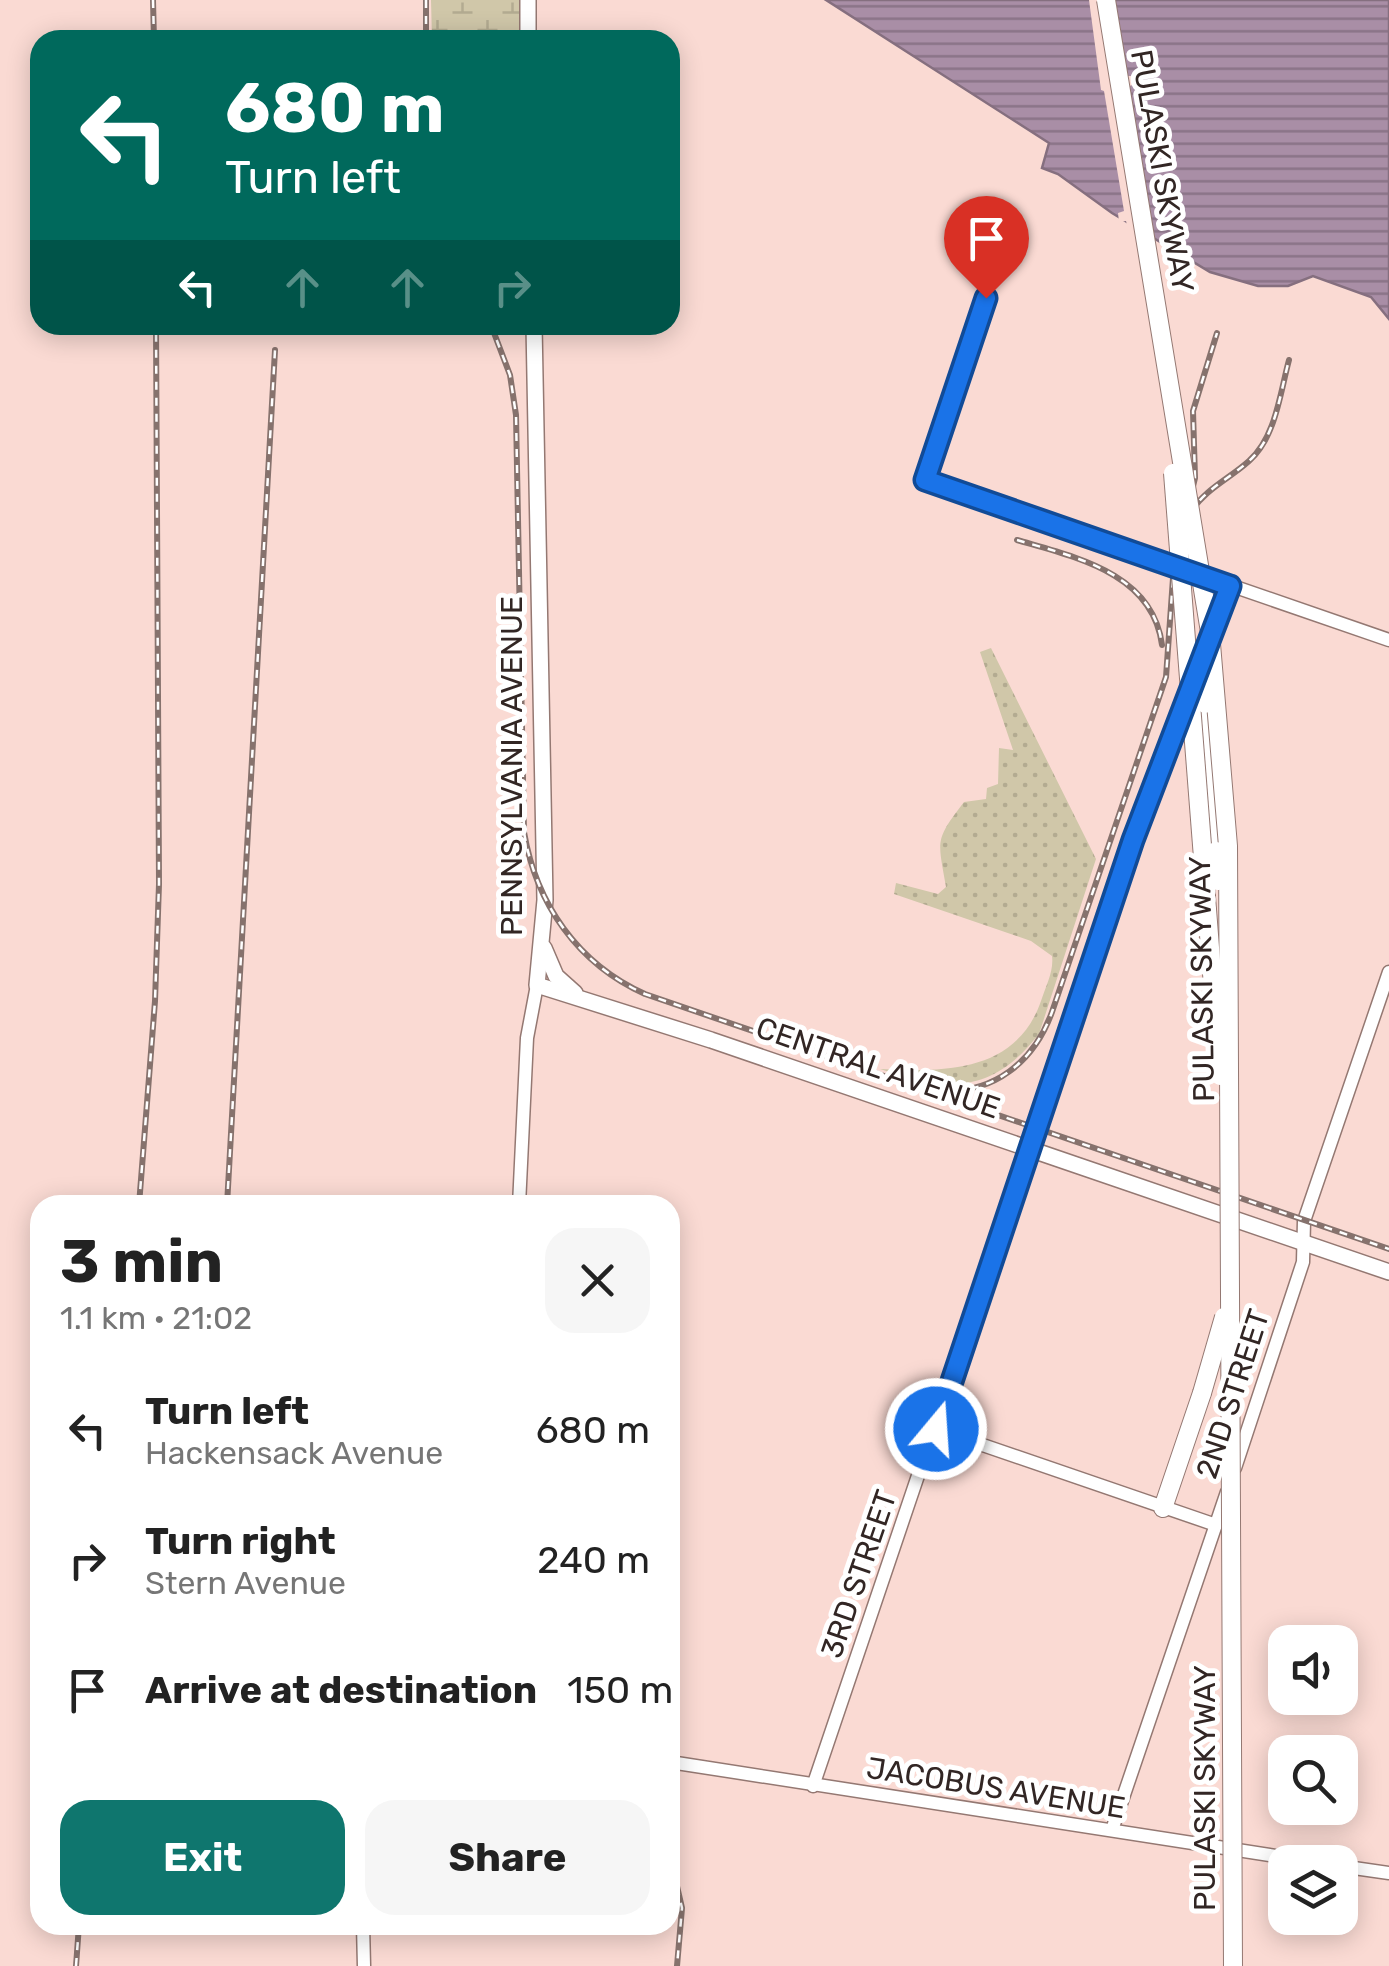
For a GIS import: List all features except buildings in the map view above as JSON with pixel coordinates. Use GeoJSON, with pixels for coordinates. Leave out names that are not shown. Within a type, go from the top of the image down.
{"type":"FeatureCollection","features":[{"type":"Feature","properties":{"kind":"highway","name":"PULASKI SKYWAY"},"geometry":{"type":"LineString","coordinates":[[1095,0],[1172,465],[1217,1025],[1221,1118],[1224,1966]]}},
{"type":"Feature","properties":{"kind":"highway","name":"PULASKI SKYWAY"},"geometry":{"type":"LineString","coordinates":[[1106,0],[1218,695],[1230,881],[1233,1966]]}},
{"type":"Feature","properties":{"kind":"highway"},"geometry":{"type":"LineString","coordinates":[[1163,1508],[1222,1329],[1226,1287],[1224,1018],[1195,535]]}},
{"type":"Feature","properties":{"kind":"highway"},"geometry":{"type":"LineString","coordinates":[[1180,553],[1193,606],[1206,704]]}},
{"type":"Feature","properties":{"kind":"main road"},"geometry":{"type":"LineString","coordinates":[[528,0],[528,30]]}},
{"type":"Feature","properties":{"kind":"main road","name":"PENNSYLVANIA AVENUE"},"geometry":{"type":"LineString","coordinates":[[534,335],[545,900],[537,985]]}},
{"type":"Feature","properties":{"kind":"main road"},"geometry":{"type":"LineString","coordinates":[[542,939],[556,976],[576,994]]}},
{"type":"Feature","properties":{"kind":"main road","name":"CENTRAL AVENUE"},"geometry":{"type":"LineString","coordinates":[[537,985],[576,994],[1389,1272]]}},
{"type":"Feature","properties":{"kind":"street"},"geometry":{"type":"LineString","coordinates":[[986,298],[925,480],[1389,640]]}},
{"type":"Feature","properties":{"kind":"street","name":"3RD STREET"},"geometry":{"type":"LineString","coordinates":[[813,1786],[1133,840],[1230,586]]}},
{"type":"Feature","properties":{"kind":"street","name":"2ND STREET"},"geometry":{"type":"LineString","coordinates":[[1112,1830],[1304,1262],[1304,1220],[1389,972]]}},
{"type":"Feature","properties":{"kind":"street","name":"PENNSYLVANIA AVENUE"},"geometry":{"type":"LineString","coordinates":[[519,1195],[527,1038],[537,985]]}},
{"type":"Feature","properties":{"kind":"street"},"geometry":{"type":"LineString","coordinates":[[936,1429],[1216,1524]]}},
{"type":"Feature","properties":{"kind":"street","name":"JACOBUS AVENUE"},"geometry":{"type":"LineString","coordinates":[[680,1764],[1268,1855]]}},
{"type":"Feature","properties":{"kind":"street"},"geometry":{"type":"LineString","coordinates":[[1358,1869],[1389,1874]]}},
{"type":"Feature","properties":{"kind":"street"},"geometry":{"type":"LineString","coordinates":[[363,1935],[364,1966]]}},
{"type":"Feature","properties":{"kind":"green space"},"geometry":{"type":"Polygon","coordinates":[[[431,0],[520,0],[521,30],[432,30],[431,0]]]}},
{"type":"Feature","properties":{"kind":"green space"},"geometry":{"type":"Polygon","coordinates":[[[991,648],[1096,859],[1039,1034],[1021,1054],[986,1078],[948,1084],[880,1069],[952,1068],[996,1055],[1030,1025],[1052,967],[1052,956],[1031,941],[894,894],[896,883],[938,894],[946,887],[940,850],[947,825],[964,802],[986,799],[987,788],[998,784],[999,748],[1013,750],[980,652],[991,648]]]}},
{"type":"Feature","properties":{"kind":"shaded area"},"geometry":{"type":"Polygon","coordinates":[[[826,0],[1389,0],[1389,319],[1371,297],[1313,276],[1288,286],[1258,286],[1210,272],[1112,213],[1058,174],[1042,168],[1049,143],[826,0]]]}},
{"type":"Feature","properties":{"kind":"pier"},"geometry":{"type":"Polygon","coordinates":[[[1089,0],[1114,0],[1127,76],[1132,76],[1133,85],[1129,86],[1154,246],[1128,229],[1126,221],[1119,222],[1118,213],[1124,211],[1089,0]]]}},
{"type":"Feature","properties":{"kind":"railway"},"geometry":{"type":"LineString","coordinates":[[153,0],[154,30]]}},
{"type":"Feature","properties":{"kind":"railway"},"geometry":{"type":"LineString","coordinates":[[426,0],[426,30]]}},
{"type":"Feature","properties":{"kind":"railway"},"geometry":{"type":"LineString","coordinates":[[939,1091],[977,1087],[1009,1071],[1034,1046],[1052,1012],[1166,677],[1174,564],[1195,478],[1193,411],[1217,333]]}},
{"type":"Feature","properties":{"kind":"railway"},"geometry":{"type":"LineString","coordinates":[[140,1195],[155,1001],[159,884],[156,335]]}},
{"type":"Feature","properties":{"kind":"railway"},"geometry":{"type":"LineString","coordinates":[[495,335],[510,375],[516,415],[524,832],[550,907],[580,949],[645,994],[1389,1249]]}},
{"type":"Feature","properties":{"kind":"railway"},"geometry":{"type":"LineString","coordinates":[[228,1195],[275,350]]}},
{"type":"Feature","properties":{"kind":"railway"},"geometry":{"type":"LineString","coordinates":[[1190,513],[1203,497],[1258,451],[1276,414],[1289,360]]}},
{"type":"Feature","properties":{"kind":"railway"},"geometry":{"type":"LineString","coordinates":[[1017,540],[1086,562],[1127,585],[1144,601],[1156,621],[1162,645]]}},
{"type":"Feature","properties":{"kind":"railway"},"geometry":{"type":"LineString","coordinates":[[680,1899],[680,1931]]}},
{"type":"Feature","properties":{"kind":"railway"},"geometry":{"type":"LineString","coordinates":[[76,1966],[78,1935]]}},
{"type":"Feature","properties":{"kind":"railway"},"geometry":{"type":"LineString","coordinates":[[677,1966],[680,1935]]}},
{"type":"Feature","properties":{"kind":"route"},"geometry":{"type":"LineString","coordinates":[[936,1429],[1133,840],[1230,586],[925,480],[986,298]]}}]}
